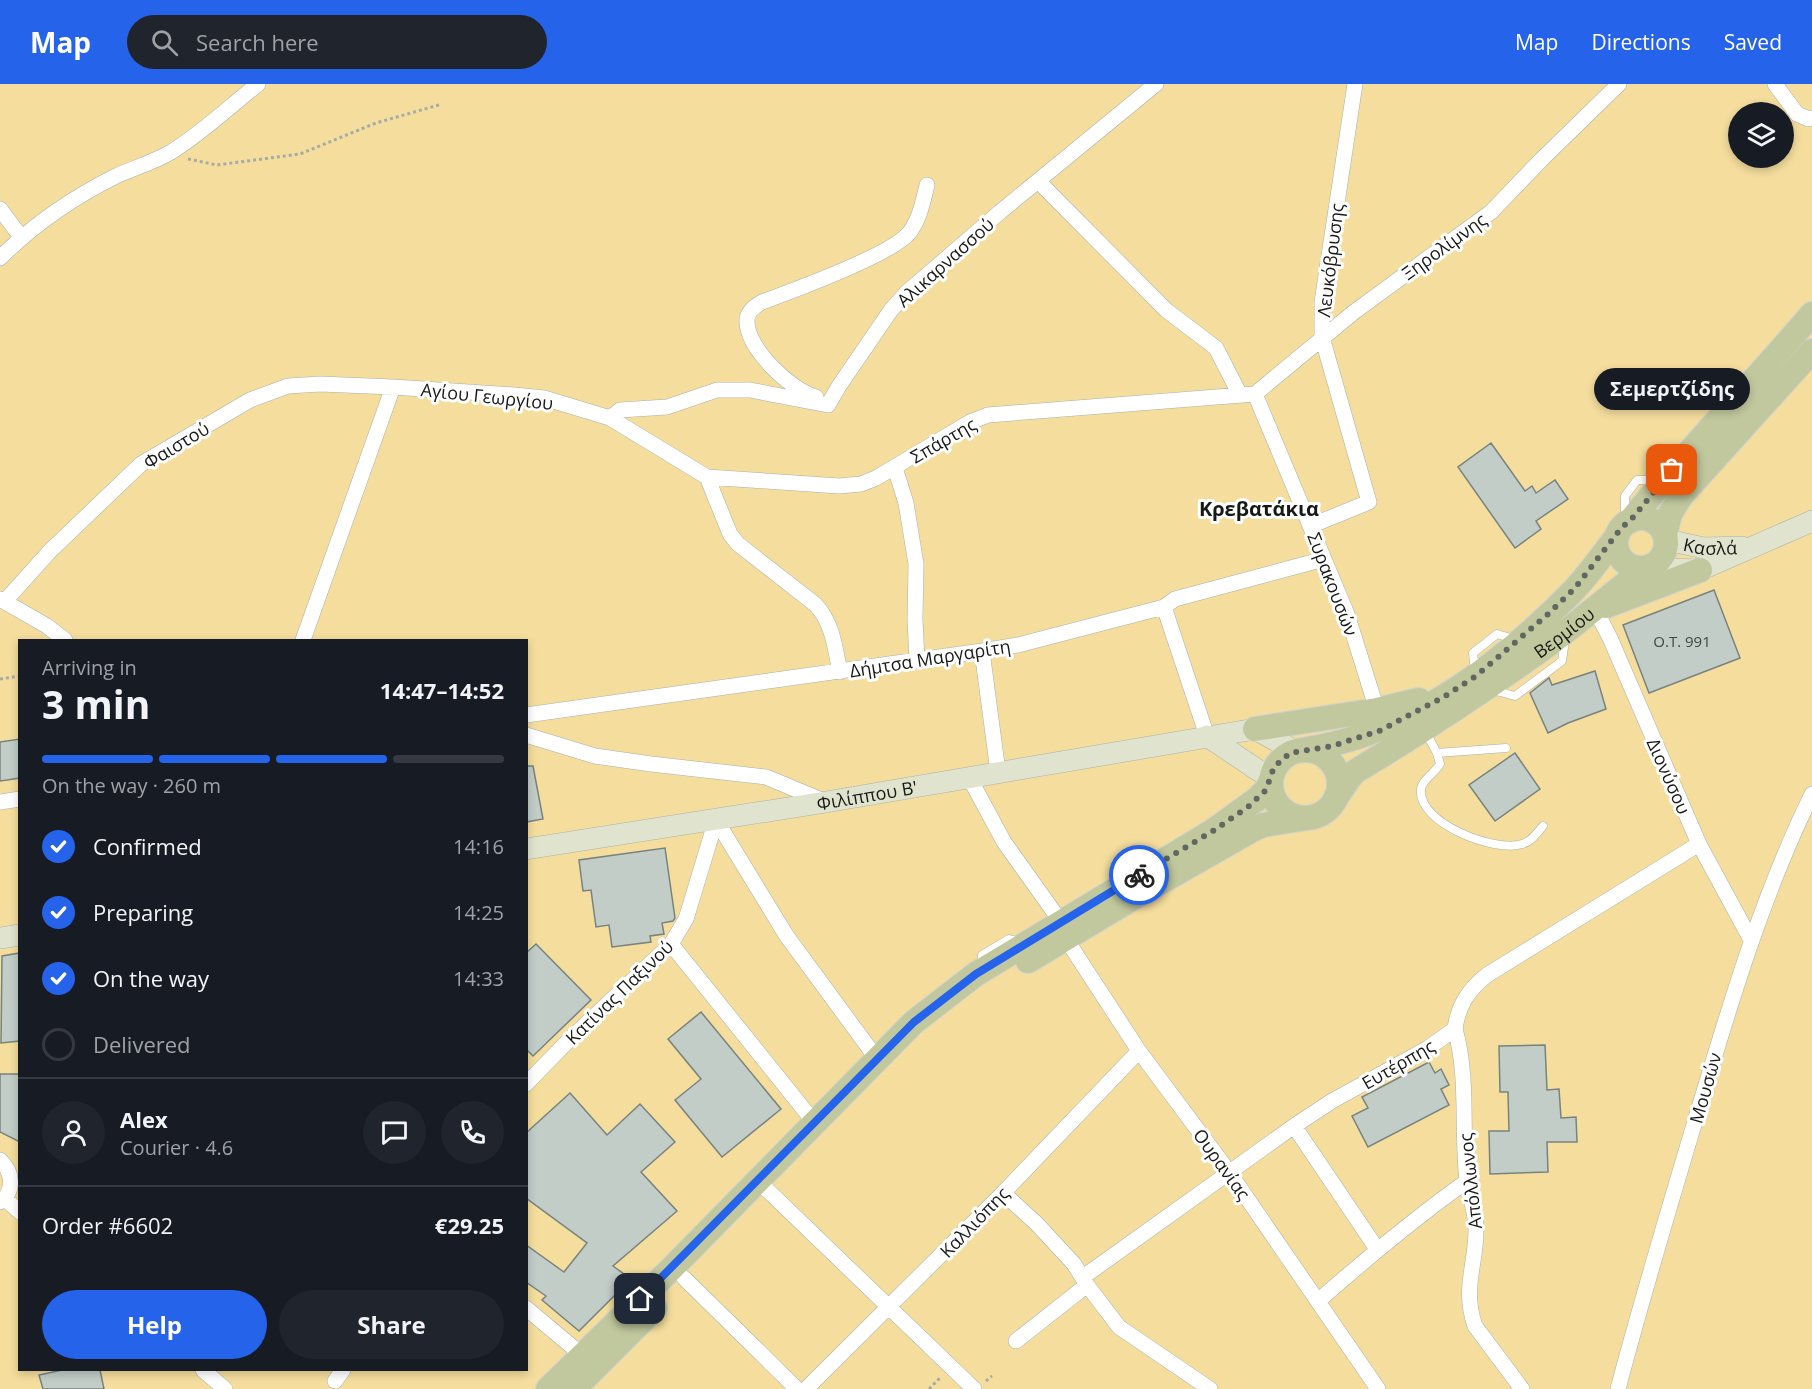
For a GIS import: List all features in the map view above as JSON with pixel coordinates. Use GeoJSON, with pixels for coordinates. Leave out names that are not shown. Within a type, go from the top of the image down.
{"type":"FeatureCollection","features":[{"type":"Feature","properties":{"kind":"main road","name":"Βερμίου"},"geometry":{"type":"LineString","coordinates":[[1301,750],[1332,746],[1379,731],[1434,702],[1476,676],[1500,657],[1568,595],[1672,470],[1768,366],[1812,314]]}},
{"type":"Feature","properties":{"kind":"main road"},"geometry":{"type":"LineString","coordinates":[[1666,537],[1656,523],[1636,519],[1624,527],[1617,549],[1622,560],[1633,567],[1650,567],[1666,551],[1670,514],[1681,496],[1812,351]]}},
{"type":"Feature","properties":{"kind":"main road","name":"Κασλά"},"geometry":{"type":"LineString","coordinates":[[1650,567],[1700,570],[1812,521]]}},
{"type":"Feature","properties":{"kind":"main road","name":"Κασλά"},"geometry":{"type":"LineString","coordinates":[[1666,537],[1704,548],[1752,546]]}},
{"type":"Feature","properties":{"kind":"main road","name":"Βερμίου"},"geometry":{"type":"LineString","coordinates":[[1335,799],[1356,771],[1424,730],[1550,643],[1650,567]]}},
{"type":"Feature","properties":{"kind":"main road"},"geometry":{"type":"LineString","coordinates":[[1595,609],[1641,594],[1700,570]]}},
{"type":"Feature","properties":{"kind":"main road"},"geometry":{"type":"LineString","coordinates":[[1255,729],[1377,710],[1425,699],[1452,689],[1476,676]]}},
{"type":"Feature","properties":{"kind":"main road"},"geometry":{"type":"LineString","coordinates":[[548,1389],[587,1363],[684,1278],[814,1122],[914,1022],[961,984],[1252,830],[1269,824],[1323,813],[1335,799],[1339,782],[1336,770],[1325,756],[1301,750],[1255,729]]}},
{"type":"Feature","properties":{"kind":"main road","name":"Φιλίππου Β'"},"geometry":{"type":"LineString","coordinates":[[528,849],[826,802],[1255,729]]}},
{"type":"Feature","properties":{"kind":"main road"},"geometry":{"type":"LineString","coordinates":[[1207,736],[1270,780],[1273,798],[1282,810],[1291,815],[1306,818]]}},
{"type":"Feature","properties":{"kind":"main road"},"geometry":{"type":"LineString","coordinates":[[574,1389],[587,1363],[763,1185],[948,1011],[1257,799],[1266,790],[1277,763],[1285,756],[1301,750]]}},
{"type":"Feature","properties":{"kind":"main road"},"geometry":{"type":"LineString","coordinates":[[0,938],[18,934]]}},
{"type":"Feature","properties":{"kind":"street"},"geometry":{"type":"LineString","coordinates":[[0,258],[21,237],[56,209],[78,195],[169,153],[199,133],[258,84]]}},
{"type":"Feature","properties":{"kind":"street","name":"Αλικαρνασσού"},"geometry":{"type":"LineString","coordinates":[[831,400],[838,386],[891,310],[906,293],[1156,84]]}},
{"type":"Feature","properties":{"kind":"street","name":"Λευκόβρυσης"},"geometry":{"type":"LineString","coordinates":[[1310,525],[1369,502],[1322,337],[1322,302],[1355,84]]}},
{"type":"Feature","properties":{"kind":"street","name":"Ξηρολίμνης"},"geometry":{"type":"LineString","coordinates":[[1247,395],[1456,236],[1491,212],[1619,84]]}},
{"type":"Feature","properties":{"kind":"street"},"geometry":{"type":"LineString","coordinates":[[1775,84],[1797,114],[1812,118]]}},
{"type":"Feature","properties":{"kind":"street","name":"Συρακουσών"},"geometry":{"type":"LineString","coordinates":[[1038,181],[1166,310],[1216,348],[1247,395],[1310,525],[1347,614],[1377,710]]}},
{"type":"Feature","properties":{"kind":"street"},"geometry":{"type":"LineString","coordinates":[[610,418],[620,410],[667,407],[717,390],[750,390],[828,405],[831,400],[804,394],[763,358],[754,346],[747,320],[752,308],[865,260],[897,242],[909,233],[921,210],[927,185]]}},
{"type":"Feature","properties":{"kind":"street"},"geometry":{"type":"LineString","coordinates":[[0,209],[21,237]]}},
{"type":"Feature","properties":{"kind":"street","name":"Φαιστού"},"geometry":{"type":"LineString","coordinates":[[2,600],[141,464],[250,400],[271,391],[306,384],[393,387]]}},
{"type":"Feature","properties":{"kind":"street"},"geometry":{"type":"LineString","coordinates":[[303,639],[393,387]]}},
{"type":"Feature","properties":{"kind":"street","name":"Αγίου Γεωργίου"},"geometry":{"type":"LineString","coordinates":[[393,387],[544,399],[610,418],[707,477]]}},
{"type":"Feature","properties":{"kind":"street","name":"Σπάρτης"},"geometry":{"type":"LineString","coordinates":[[707,477],[839,486],[861,484],[895,468],[956,429],[988,415],[1247,395]]}},
{"type":"Feature","properties":{"kind":"street"},"geometry":{"type":"LineString","coordinates":[[895,468],[906,503],[916,564],[917,661]]}},
{"type":"Feature","properties":{"kind":"street"},"geometry":{"type":"LineString","coordinates":[[707,477],[730,534],[738,544],[808,598],[826,616],[840,672]]}},
{"type":"Feature","properties":{"kind":"street","name":"Δήμτσα Μαργαρίτη"},"geometry":{"type":"LineString","coordinates":[[528,715],[1018,645],[1164,607],[1175,599],[1323,559]]}},
{"type":"Feature","properties":{"kind":"street"},"geometry":{"type":"LineString","coordinates":[[2,600],[47,626],[64,639]]}},
{"type":"Feature","properties":{"kind":"street"},"geometry":{"type":"LineString","coordinates":[[1164,607],[1207,736]]}},
{"type":"Feature","properties":{"kind":"street","name":"Διονύσου"},"geometry":{"type":"LineString","coordinates":[[1595,609],[1610,638],[1699,844],[1750,940]]}},
{"type":"Feature","properties":{"kind":"street"},"geometry":{"type":"LineString","coordinates":[[982,651],[998,772]]}},
{"type":"Feature","properties":{"kind":"street"},"geometry":{"type":"LineString","coordinates":[[528,736],[595,756],[766,777],[826,802]]}},
{"type":"Feature","properties":{"kind":"street","name":"Ουρανίας"},"geometry":{"type":"LineString","coordinates":[[969,777],[1004,843],[1064,930],[1139,1051],[1229,1172],[1378,1389]]}},
{"type":"Feature","properties":{"kind":"street","name":"Μουσών"},"geometry":{"type":"LineString","coordinates":[[1618,1389],[1639,1308],[1732,995],[1750,940],[1796,826],[1812,794]]}},
{"type":"Feature","properties":{"kind":"street"},"geometry":{"type":"LineString","coordinates":[[0,802],[18,799]]}},
{"type":"Feature","properties":{"kind":"street"},"geometry":{"type":"LineString","coordinates":[[716,820],[786,935],[877,1059]]}},
{"type":"Feature","properties":{"kind":"street","name":"Κατίνας Παξινού"},"geometry":{"type":"LineString","coordinates":[[528,1082],[671,944],[686,919],[716,820]]}},
{"type":"Feature","properties":{"kind":"street","name":"Ευτέρπης"},"geometry":{"type":"LineString","coordinates":[[1016,1341],[1085,1281],[1229,1172],[1332,1101],[1428,1048],[1455,1029],[1457,1013],[1463,1001],[1478,982],[1487,975],[1699,844]]}},
{"type":"Feature","properties":{"kind":"street"},"geometry":{"type":"LineString","coordinates":[[671,944],[814,1122]]}},
{"type":"Feature","properties":{"kind":"street","name":"Απόλλωνος"},"geometry":{"type":"LineString","coordinates":[[1455,1029],[1462,1061],[1467,1181],[1476,1230],[1468,1282],[1471,1314],[1475,1326],[1522,1389]]}},
{"type":"Feature","properties":{"kind":"street","name":"Καλλιόπης"},"geometry":{"type":"LineString","coordinates":[[806,1389],[1003,1193],[1139,1051]]}},
{"type":"Feature","properties":{"kind":"street"},"geometry":{"type":"LineString","coordinates":[[1294,1126],[1377,1249]]}},
{"type":"Feature","properties":{"kind":"street"},"geometry":{"type":"LineString","coordinates":[[0,1160],[15,1172],[2,1201],[18,1211]]}},
{"type":"Feature","properties":{"kind":"street"},"geometry":{"type":"LineString","coordinates":[[1318,1301],[1377,1249],[1467,1181]]}},
{"type":"Feature","properties":{"kind":"street"},"geometry":{"type":"LineString","coordinates":[[763,1185],[974,1389]]}},
{"type":"Feature","properties":{"kind":"street"},"geometry":{"type":"LineString","coordinates":[[1003,1193],[1058,1246],[1126,1333],[1210,1389]]}},
{"type":"Feature","properties":{"kind":"street"},"geometry":{"type":"LineString","coordinates":[[684,1278],[797,1389]]}},
{"type":"Feature","properties":{"kind":"street"},"geometry":{"type":"LineString","coordinates":[[528,1310],[587,1363]]}},
{"type":"Feature","properties":{"kind":"street"},"geometry":{"type":"LineString","coordinates":[[204,1371],[225,1389]]}},
{"type":"Feature","properties":{"kind":"lane"},"geometry":{"type":"LineString","coordinates":[[1624,527],[1624,496],[1637,480],[1650,480]]}},
{"type":"Feature","properties":{"kind":"lane"},"geometry":{"type":"LineString","coordinates":[[1476,676],[1473,653],[1497,634],[1507,637]]}},
{"type":"Feature","properties":{"kind":"lane"},"geometry":{"type":"LineString","coordinates":[[1500,692],[1515,696],[1562,661],[1564,647]]}},
{"type":"Feature","properties":{"kind":"lane"},"geometry":{"type":"LineString","coordinates":[[1424,730],[1437,753],[1440,764],[1435,773],[1426,779],[1421,787],[1421,795],[1430,811],[1447,826],[1462,835],[1509,847],[1524,844],[1543,826]]}},
{"type":"Feature","properties":{"kind":"lane"},"geometry":{"type":"LineString","coordinates":[[1437,753],[1506,748]]}},
{"type":"Feature","properties":{"kind":"lane"},"geometry":{"type":"LineString","coordinates":[[982,963],[982,955],[1008,939],[1016,941]]}},
{"type":"Feature","properties":{"kind":"path"},"geometry":{"type":"LineString","coordinates":[[169,153],[176,157],[217,165],[300,154],[376,123],[442,104]]}},
{"type":"Feature","properties":{"kind":"path"},"geometry":{"type":"LineString","coordinates":[[0,679],[18,676]]}},
{"type":"Feature","properties":{"kind":"shaded area"},"geometry":{"type":"Polygon","coordinates":[[[0,84],[1812,84],[1812,1389],[0,1389],[0,84]]]}},
{"type":"Feature","properties":{"kind":"building"},"geometry":{"type":"Polygon","coordinates":[[[1491,443],[1525,491],[1532,486],[1536,493],[1555,480],[1568,499],[1536,521],[1541,529],[1515,548],[1458,467],[1491,443]]]}},
{"type":"Feature","properties":{"kind":"building"},"geometry":{"type":"Polygon","coordinates":[[[1714,590],[1740,658],[1649,693],[1623,625],[1714,590]]]}},
{"type":"Feature","properties":{"kind":"building"},"geometry":{"type":"Polygon","coordinates":[[[1595,671],[1606,709],[1548,733],[1530,693],[1549,678],[1552,685],[1595,671]]]}},
{"type":"Feature","properties":{"kind":"building"},"geometry":{"type":"Polygon","coordinates":[[[18,739],[18,778],[0,781],[0,742],[18,739]]]}},
{"type":"Feature","properties":{"kind":"building"},"geometry":{"type":"Polygon","coordinates":[[[1515,753],[1540,789],[1495,821],[1469,785],[1515,753]]]}},
{"type":"Feature","properties":{"kind":"building"},"geometry":{"type":"Polygon","coordinates":[[[528,766],[533,766],[543,819],[528,822],[528,766]]]}},
{"type":"Feature","properties":{"kind":"building"},"geometry":{"type":"Polygon","coordinates":[[[665,848],[675,918],[673,921],[662,923],[664,934],[650,936],[651,942],[612,947],[609,925],[596,927],[591,890],[583,891],[579,860],[665,848]]]}},
{"type":"Feature","properties":{"kind":"building"},"geometry":{"type":"Polygon","coordinates":[[[536,944],[591,1000],[533,1056],[528,1051],[528,951],[536,944]]]}},
{"type":"Feature","properties":{"kind":"building"},"geometry":{"type":"Polygon","coordinates":[[[18,953],[18,1041],[1,1043],[2,956],[18,953]]]}},
{"type":"Feature","properties":{"kind":"building"},"geometry":{"type":"Polygon","coordinates":[[[701,1012],[781,1109],[722,1157],[675,1100],[701,1079],[668,1039],[701,1012]]]}},
{"type":"Feature","properties":{"kind":"building"},"geometry":{"type":"Polygon","coordinates":[[[1545,1045],[1547,1090],[1559,1089],[1561,1118],[1576,1117],[1577,1142],[1547,1142],[1548,1172],[1490,1174],[1489,1131],[1509,1131],[1508,1092],[1500,1092],[1499,1046],[1545,1045]]]}},
{"type":"Feature","properties":{"kind":"building"},"geometry":{"type":"Polygon","coordinates":[[[1429,1062],[1435,1073],[1441,1069],[1449,1085],[1441,1089],[1449,1105],[1368,1147],[1352,1116],[1368,1108],[1362,1097],[1429,1062]]]}},
{"type":"Feature","properties":{"kind":"building"},"geometry":{"type":"Polygon","coordinates":[[[0,1074],[18,1074],[18,1141],[0,1132],[0,1074]]]}},
{"type":"Feature","properties":{"kind":"building"},"geometry":{"type":"Polygon","coordinates":[[[570,1093],[607,1135],[640,1104],[675,1142],[641,1172],[677,1211],[613,1266],[631,1279],[579,1331],[542,1300],[546,1296],[528,1283],[528,1246],[564,1272],[587,1243],[528,1199],[528,1131],[570,1093]]]}},
{"type":"Feature","properties":{"kind":"building"},"geometry":{"type":"Polygon","coordinates":[[[57,1371],[100,1371],[104,1389],[43,1389],[39,1375],[57,1371]]]}},
{"type":"Feature","properties":{"kind":"way so far"},"geometry":{"type":"LineString","coordinates":[[1139,875],[1213,831],[1248,807],[1266,790],[1274,767],[1290,753],[1301,749],[1332,746],[1379,731],[1442,698],[1476,676],[1575,588],[1622,527],[1630,521],[1672,470]]}},
{"type":"Feature","properties":{"kind":"place","name":"Σεμερτζίδης"},"geometry":{"type":"Point","coordinates":[1672,470]}},
{"type":"Feature","properties":{"kind":"district","name":"Κρεβατάκια"},"geometry":{"type":"Point","coordinates":[1259,508]}},
{"type":"Feature","properties":{"kind":"route"},"geometry":{"type":"LineString","coordinates":[[640,1299],[914,1022],[976,974],[1139,875]]}}]}
